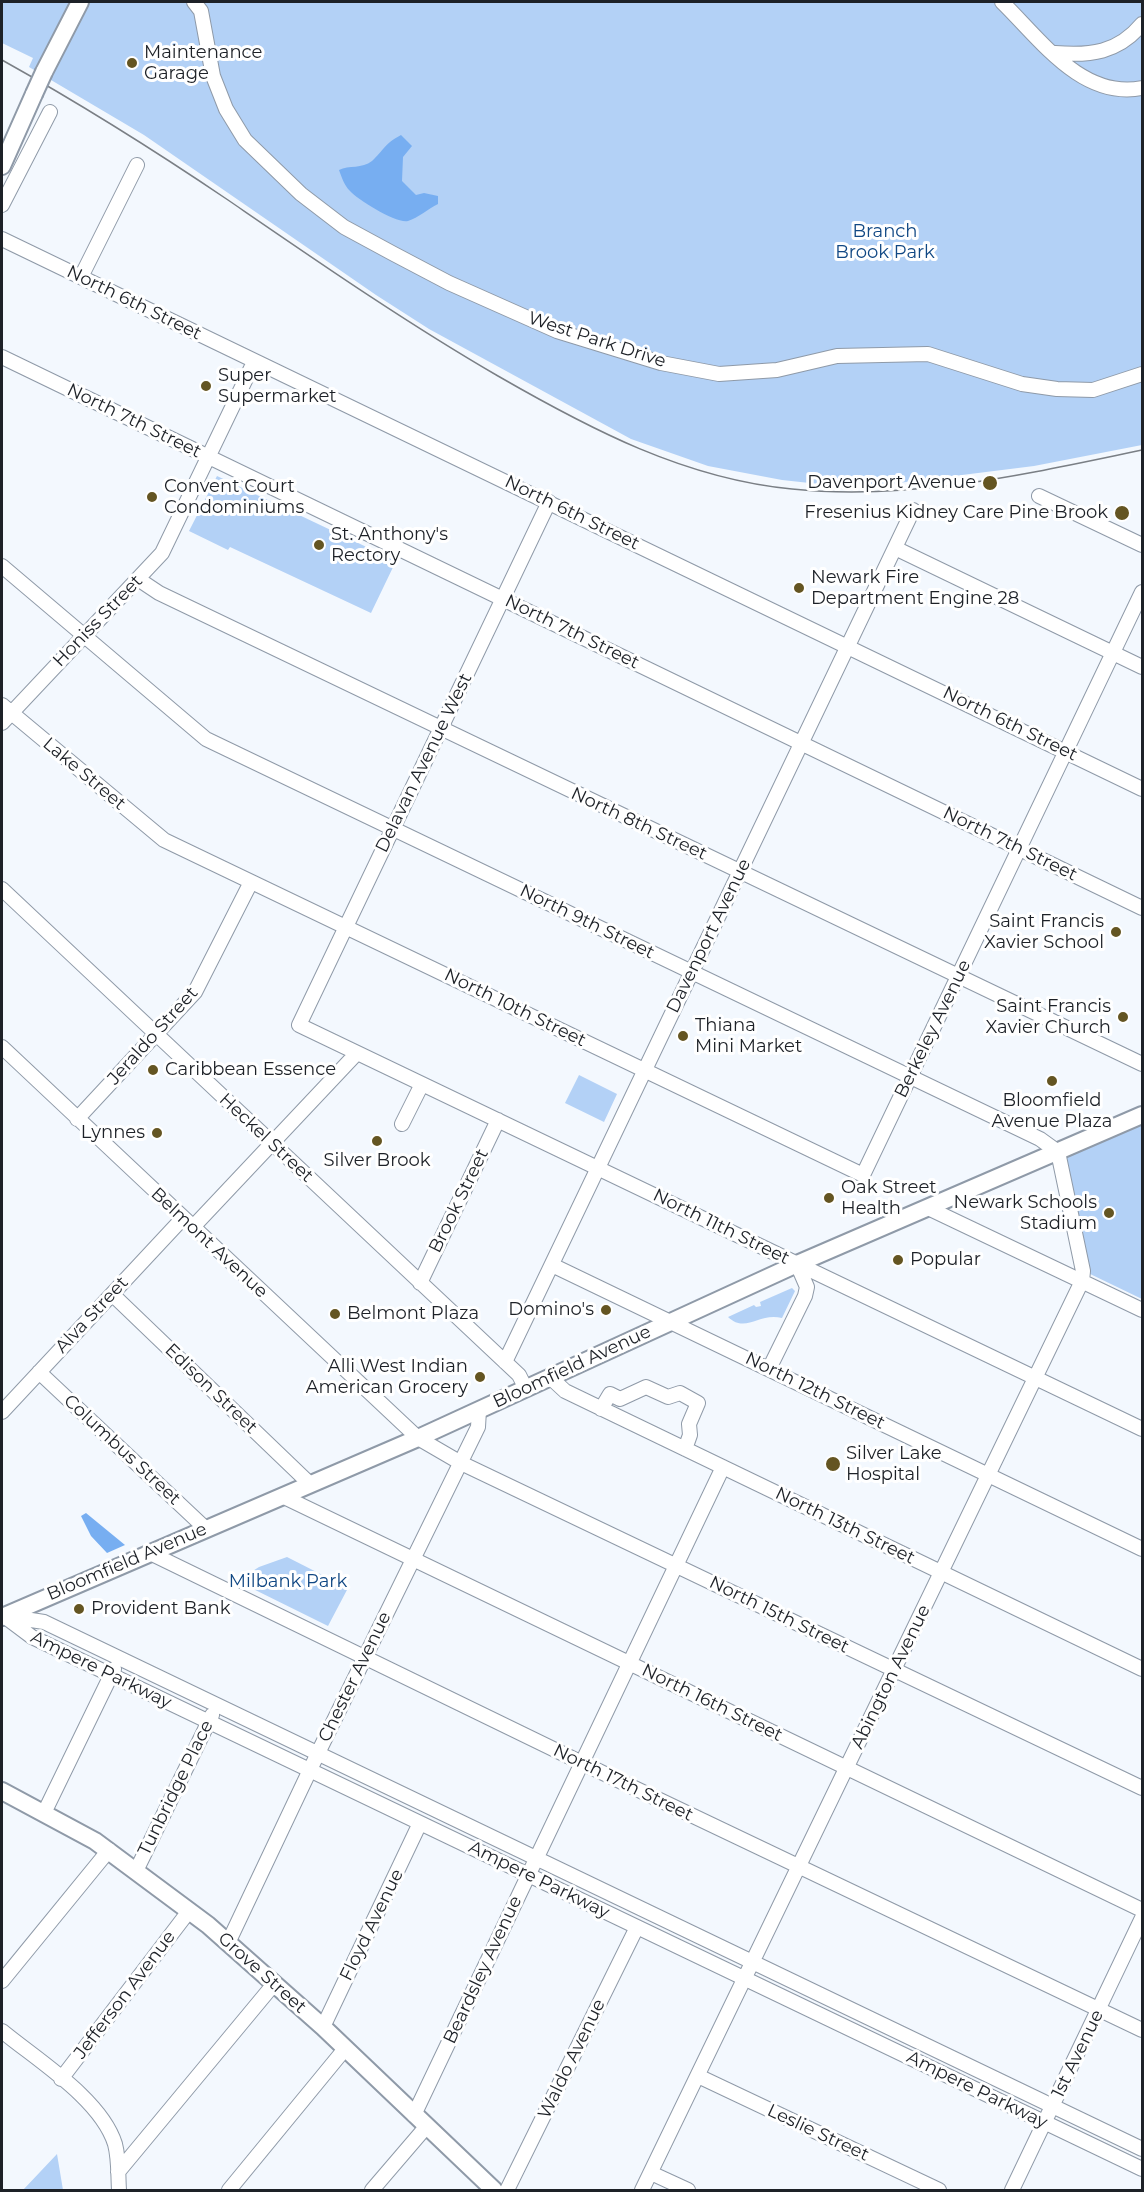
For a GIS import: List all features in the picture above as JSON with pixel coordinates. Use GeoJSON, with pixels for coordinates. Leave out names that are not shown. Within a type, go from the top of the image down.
{"type":"FeatureCollection","features":[{"type":"Feature","properties":{"kind":"main road"},"geometry":{"type":"LineString","coordinates":[[2,166],[44,72],[80,2]]}},
{"type":"Feature","properties":{"kind":"main road","name":"Bloomfield Avenue"},"geometry":{"type":"LineString","coordinates":[[3,1616],[418,1438],[669,1321],[1143,1115]]}},
{"type":"Feature","properties":{"kind":"main road","name":"Grove Street"},"geometry":{"type":"LineString","coordinates":[[2,1791],[109,1850],[189,1911],[323,2027],[344,2050],[494,2190]]}},
{"type":"Feature","properties":{"kind":"street","name":"West Park Drive"},"geometry":{"type":"LineString","coordinates":[[194,2],[202,17],[213,76],[235,125],[246,140],[301,194],[344,227],[449,284],[557,331],[661,363],[719,374],[777,370],[837,356],[928,354],[1022,384],[1057,389],[1093,390],[1143,374]]}},
{"type":"Feature","properties":{"kind":"street"},"geometry":{"type":"LineString","coordinates":[[202,17],[205,2]]}},
{"type":"Feature","properties":{"kind":"street"},"geometry":{"type":"LineString","coordinates":[[1002,2],[1085,80],[1101,86],[1143,88]]}},
{"type":"Feature","properties":{"kind":"street"},"geometry":{"type":"LineString","coordinates":[[1054,53],[1083,55],[1106,51],[1122,43],[1143,24]]}},
{"type":"Feature","properties":{"kind":"street"},"geometry":{"type":"LineString","coordinates":[[2,205],[50,112]]}},
{"type":"Feature","properties":{"kind":"street"},"geometry":{"type":"LineString","coordinates":[[81,277],[137,165]]}},
{"type":"Feature","properties":{"kind":"street","name":"North 6th Street"},"geometry":{"type":"LineString","coordinates":[[2,239],[1143,789]]}},
{"type":"Feature","properties":{"kind":"street","name":"North 7th Street"},"geometry":{"type":"LineString","coordinates":[[2,357],[1143,908]]}},
{"type":"Feature","properties":{"kind":"street","name":"Honiss Street"},"geometry":{"type":"LineString","coordinates":[[5,713],[162,553],[254,362]]}},
{"type":"Feature","properties":{"kind":"street"},"geometry":{"type":"LineString","coordinates":[[1039,496],[1143,545]]}},
{"type":"Feature","properties":{"kind":"street","name":"Delavan Avenue West"},"geometry":{"type":"LineString","coordinates":[[299,1025],[549,502]]}},
{"type":"Feature","properties":{"kind":"street","name":"Davenport Avenue"},"geometry":{"type":"LineString","coordinates":[[505,1362],[913,510]]}},
{"type":"Feature","properties":{"kind":"street"},"geometry":{"type":"LineString","coordinates":[[895,548],[1143,667]]}},
{"type":"Feature","properties":{"kind":"street","name":"North 9th Street"},"geometry":{"type":"LineString","coordinates":[[2,566],[206,739],[1046,1142],[1058,1152]]}},
{"type":"Feature","properties":{"kind":"street","name":"North 8th Street"},"geometry":{"type":"LineString","coordinates":[[138,579],[159,593],[440,730],[1143,1064]]}},
{"type":"Feature","properties":{"kind":"street","name":"Berkeley Avenue"},"geometry":{"type":"LineString","coordinates":[[863,1175],[1143,592]]}},
{"type":"Feature","properties":{"kind":"street","name":"Lake Street"},"geometry":{"type":"LineString","coordinates":[[5,713],[168,842]]}},
{"type":"Feature","properties":{"kind":"street","name":"North 10th Street"},"geometry":{"type":"LineString","coordinates":[[168,842],[863,1175]]}},
{"type":"Feature","properties":{"kind":"street","name":"Jeraldo Street"},"geometry":{"type":"LineString","coordinates":[[77,1119],[198,988],[251,882]]}},
{"type":"Feature","properties":{"kind":"street","name":"Heckel Street"},"geometry":{"type":"LineString","coordinates":[[2,889],[519,1375],[526,1389]]}},
{"type":"Feature","properties":{"kind":"street","name":"North 11th Street"},"geometry":{"type":"LineString","coordinates":[[299,1025],[1143,1429]]}},
{"type":"Feature","properties":{"kind":"street","name":"Belmont Avenue"},"geometry":{"type":"LineString","coordinates":[[2,1047],[418,1438]]}},
{"type":"Feature","properties":{"kind":"street","name":"Alva Street"},"geometry":{"type":"LineString","coordinates":[[2,1412],[112,1294],[272,1143],[357,1053]]}},
{"type":"Feature","properties":{"kind":"street"},"geometry":{"type":"LineString","coordinates":[[402,1124],[422,1084]]}},
{"type":"Feature","properties":{"kind":"street","name":"Brook Street"},"geometry":{"type":"LineString","coordinates":[[420,1283],[498,1120]]}},
{"type":"Feature","properties":{"kind":"street"},"geometry":{"type":"LineString","coordinates":[[1058,1152],[1083,1271],[1082,1281]]}},
{"type":"Feature","properties":{"kind":"street"},"geometry":{"type":"LineString","coordinates":[[928,1208],[1143,1310]]}},
{"type":"Feature","properties":{"kind":"street"},"geometry":{"type":"LineString","coordinates":[[769,1370],[806,1296],[807,1287],[797,1264]]}},
{"type":"Feature","properties":{"kind":"street","name":"North 12th Street"},"geometry":{"type":"LineString","coordinates":[[552,1265],[1143,1549]]}},
{"type":"Feature","properties":{"kind":"street","name":"Abington Avenue"},"geometry":{"type":"LineString","coordinates":[[642,2190],[1082,1281]]}},
{"type":"Feature","properties":{"kind":"street","name":"Edison Street"},"geometry":{"type":"LineString","coordinates":[[112,1294],[310,1484]]}},
{"type":"Feature","properties":{"kind":"street","name":"Columbus Street"},"geometry":{"type":"LineString","coordinates":[[39,1372],[205,1528]]}},
{"type":"Feature","properties":{"kind":"street","name":"North 13th Street"},"geometry":{"type":"LineString","coordinates":[[550,1378],[565,1391],[601,1409],[1143,1669]]}},
{"type":"Feature","properties":{"kind":"street"},"geometry":{"type":"LineString","coordinates":[[601,1409],[610,1394],[620,1399],[646,1387],[668,1397],[680,1393],[698,1403],[689,1424],[690,1435],[685,1449]]}},
{"type":"Feature","properties":{"kind":"street","name":"Chester Avenue"},"geometry":{"type":"LineString","coordinates":[[228,1943],[318,1753],[478,1427],[479,1410]]}},
{"type":"Feature","properties":{"kind":"street","name":"North 15th Street"},"geometry":{"type":"LineString","coordinates":[[418,1438],[461,1462],[1143,1788]]}},
{"type":"Feature","properties":{"kind":"street","name":"Beardsley Avenue"},"geometry":{"type":"LineString","coordinates":[[414,2115],[723,1467]]}},
{"type":"Feature","properties":{"kind":"street","name":"North 16th Street"},"geometry":{"type":"LineString","coordinates":[[282,1496],[1143,1910]]}},
{"type":"Feature","properties":{"kind":"street","name":"North 17th Street"},"geometry":{"type":"LineString","coordinates":[[148,1552],[582,1763],[1143,2030]]}},
{"type":"Feature","properties":{"kind":"street","name":"Ampere Parkway"},"geometry":{"type":"LineString","coordinates":[[3,1616],[44,1622],[1143,2149]]}},
{"type":"Feature","properties":{"kind":"street","name":"Ampere Parkway"},"geometry":{"type":"LineString","coordinates":[[3,1616],[32,1637],[1143,2169]]}},
{"type":"Feature","properties":{"kind":"street"},"geometry":{"type":"LineString","coordinates":[[44,1813],[120,1658]]}},
{"type":"Feature","properties":{"kind":"street","name":"Tunbridge Place"},"geometry":{"type":"LineString","coordinates":[[136,1870],[217,1704]]}},
{"type":"Feature","properties":{"kind":"street","name":"Floyd Avenue"},"geometry":{"type":"LineString","coordinates":[[323,2027],[420,1823]]}},
{"type":"Feature","properties":{"kind":"street"},"geometry":{"type":"LineString","coordinates":[[2,1981],[109,1850]]}},
{"type":"Feature","properties":{"kind":"street","name":"Jefferson Avenue"},"geometry":{"type":"LineString","coordinates":[[61,2079],[189,1911]]}},
{"type":"Feature","properties":{"kind":"street","name":"1st Avenue"},"geometry":{"type":"LineString","coordinates":[[1012,2190],[1143,1918]]}},
{"type":"Feature","properties":{"kind":"street","name":"Waldo Avenue"},"geometry":{"type":"LineString","coordinates":[[507,2190],[638,1927]]}},
{"type":"Feature","properties":{"kind":"street"},"geometry":{"type":"LineString","coordinates":[[118,2172],[274,1984]]}},
{"type":"Feature","properties":{"kind":"street"},"geometry":{"type":"LineString","coordinates":[[2,2031],[96,2110],[114,2142],[119,2190]]}},
{"type":"Feature","properties":{"kind":"street"},"geometry":{"type":"LineString","coordinates":[[229,2190],[344,2050]]}},
{"type":"Feature","properties":{"kind":"street","name":"Leslie Street"},"geometry":{"type":"LineString","coordinates":[[698,2076],[939,2190]]}},
{"type":"Feature","properties":{"kind":"street"},"geometry":{"type":"LineString","coordinates":[[372,2190],[426,2127]]}},
{"type":"Feature","properties":{"kind":"street"},"geometry":{"type":"LineString","coordinates":[[651,2173],[688,2190]]}},
{"type":"Feature","properties":{"kind":"green space","name":"Branch Brook Park"},"geometry":{"type":"Polygon","coordinates":[[[2,2],[1142,2],[1142,445],[1034,466],[890,484],[828,485],[782,480],[708,466],[631,439],[429,329],[144,135],[29,67],[33,58],[2,43],[2,2]]]}},
{"type":"Feature","properties":{"kind":"green space"},"geometry":{"type":"Polygon","coordinates":[[[217,476],[396,561],[371,613],[230,547],[228,550],[189,531],[217,476]]]}},
{"type":"Feature","properties":{"kind":"green space"},"geometry":{"type":"Polygon","coordinates":[[[579,1075],[617,1094],[604,1122],[565,1103],[579,1075]]]}},
{"type":"Feature","properties":{"kind":"green space","name":"Newark Schools Stadium"},"geometry":{"type":"Polygon","coordinates":[[[1142,1117],[1142,1299],[1086,1272],[1063,1154],[1142,1117]]]}},
{"type":"Feature","properties":{"kind":"green space"},"geometry":{"type":"Polygon","coordinates":[[[792,1288],[795,1291],[782,1318],[774,1317],[741,1323],[728,1317],[754,1305],[761,1306],[760,1302],[792,1288]]]}},
{"type":"Feature","properties":{"kind":"green space","name":"Milbank Park"},"geometry":{"type":"Polygon","coordinates":[[[287,1557],[348,1588],[328,1626],[237,1581],[259,1567],[287,1557]]]}},
{"type":"Feature","properties":{"kind":"green space"},"geometry":{"type":"Polygon","coordinates":[[[57,2154],[63,2190],[23,2190],[57,2154]]]}},
{"type":"Feature","properties":{"kind":"water"},"geometry":{"type":"Polygon","coordinates":[[[401,135],[412,146],[403,157],[402,181],[416,195],[424,193],[438,196],[438,204],[408,221],[395,219],[361,200],[346,186],[339,170],[372,161],[388,144],[401,135]]]}},
{"type":"Feature","properties":{"kind":"water"},"geometry":{"type":"Polygon","coordinates":[[[86,1513],[125,1545],[107,1553],[91,1536],[81,1516],[86,1513]]]}},
{"type":"Feature","properties":{"kind":"tram line"},"geometry":{"type":"LineString","coordinates":[[2,60],[144,145],[362,291],[463,355],[568,415],[639,449],[676,463],[714,475],[792,489],[836,492],[881,491],[968,483],[1142,450]]}},
{"type":"Feature","properties":{"kind":"place","name":"Maintenance Garage"},"geometry":{"type":"Point","coordinates":[132,63]}},
{"type":"Feature","properties":{"kind":"place","name":"Super Supermarket"},"geometry":{"type":"Point","coordinates":[206,386]}},
{"type":"Feature","properties":{"kind":"place","name":"Davenport Avenue"},"geometry":{"type":"Point","coordinates":[990,483]}},
{"type":"Feature","properties":{"kind":"place","name":"Convent Court Condominiums"},"geometry":{"type":"Point","coordinates":[152,497]}},
{"type":"Feature","properties":{"kind":"place","name":"Fresenius Kidney Care Pine Brook"},"geometry":{"type":"Point","coordinates":[1122,513]}},
{"type":"Feature","properties":{"kind":"place","name":"St. Anthony's Rectory"},"geometry":{"type":"Point","coordinates":[319,545]}},
{"type":"Feature","properties":{"kind":"place","name":"Newark Fire Department Engine 28"},"geometry":{"type":"Point","coordinates":[799,588]}},
{"type":"Feature","properties":{"kind":"place","name":"Saint Francis Xavier School"},"geometry":{"type":"Point","coordinates":[1116,932]}},
{"type":"Feature","properties":{"kind":"place","name":"Saint Francis Xavier Church"},"geometry":{"type":"Point","coordinates":[1123,1017]}},
{"type":"Feature","properties":{"kind":"place","name":"Thiana Mini Market"},"geometry":{"type":"Point","coordinates":[683,1036]}},
{"type":"Feature","properties":{"kind":"place","name":"Caribbean Essence"},"geometry":{"type":"Point","coordinates":[153,1070]}},
{"type":"Feature","properties":{"kind":"place","name":"Bloomfield Avenue Plaza"},"geometry":{"type":"Point","coordinates":[1052,1081]}},
{"type":"Feature","properties":{"kind":"place","name":"Lynnes"},"geometry":{"type":"Point","coordinates":[157,1133]}},
{"type":"Feature","properties":{"kind":"place","name":"Silver Brook"},"geometry":{"type":"Point","coordinates":[377,1141]}},
{"type":"Feature","properties":{"kind":"place","name":"Oak Street Health"},"geometry":{"type":"Point","coordinates":[829,1198]}},
{"type":"Feature","properties":{"kind":"place","name":"Newark Schools Stadium"},"geometry":{"type":"Point","coordinates":[1109,1213]}},
{"type":"Feature","properties":{"kind":"place","name":"Popular"},"geometry":{"type":"Point","coordinates":[898,1260]}},
{"type":"Feature","properties":{"kind":"place","name":"Domino's"},"geometry":{"type":"Point","coordinates":[606,1310]}},
{"type":"Feature","properties":{"kind":"place","name":"Belmont Plaza"},"geometry":{"type":"Point","coordinates":[335,1314]}},
{"type":"Feature","properties":{"kind":"place","name":"Alli West Indian American Grocery"},"geometry":{"type":"Point","coordinates":[480,1377]}},
{"type":"Feature","properties":{"kind":"place","name":"Silver Lake Hospital"},"geometry":{"type":"Point","coordinates":[833,1464]}},
{"type":"Feature","properties":{"kind":"place","name":"Provident Bank"},"geometry":{"type":"Point","coordinates":[79,1609]}}]}
